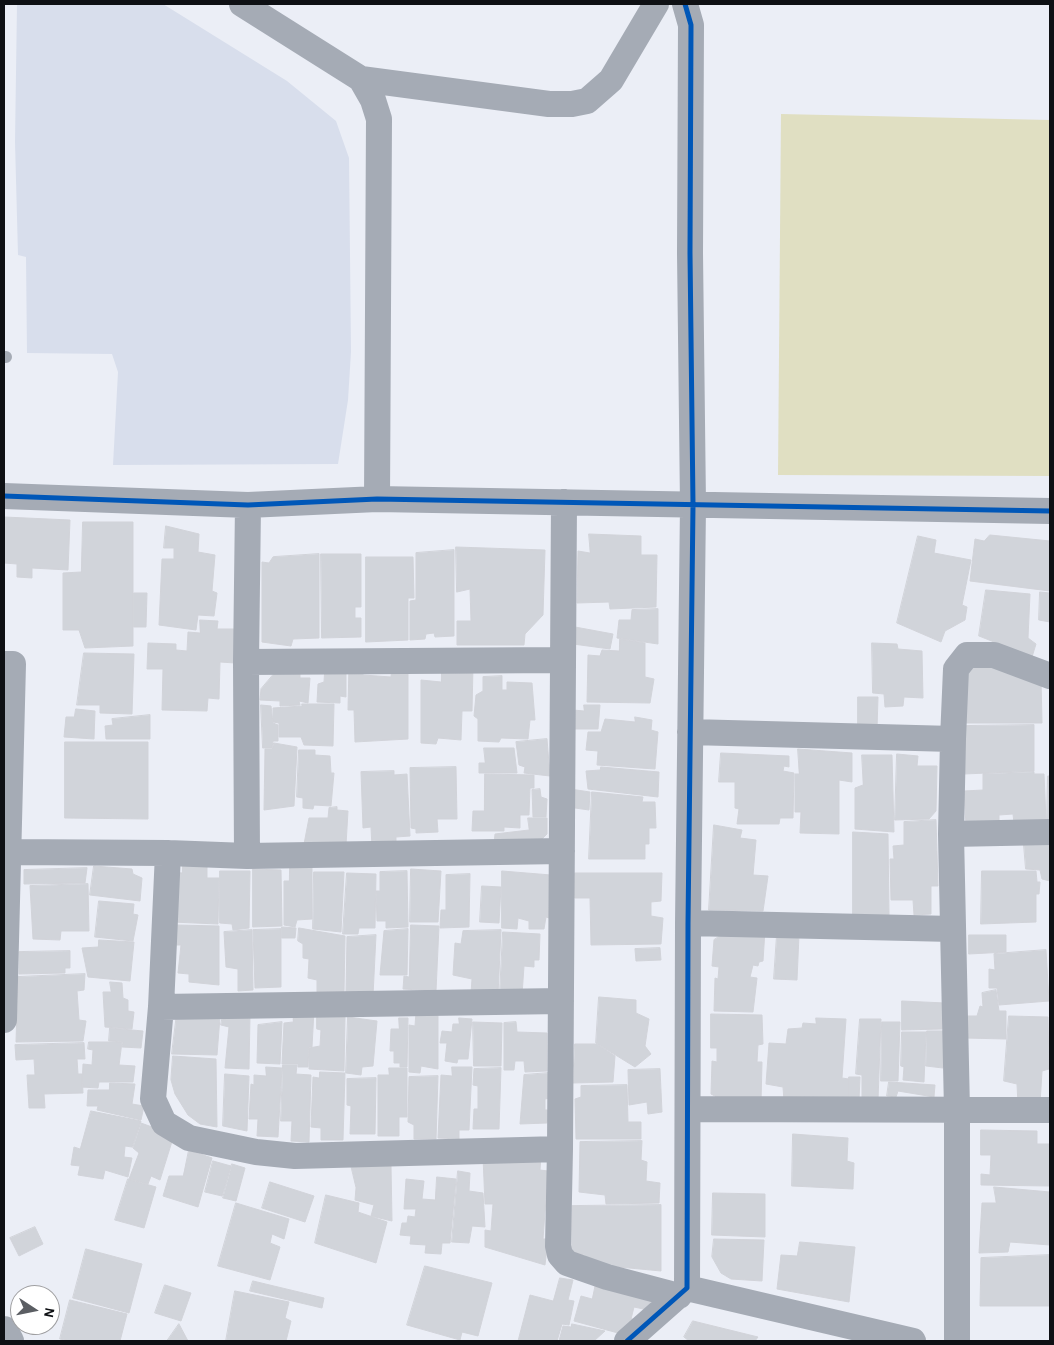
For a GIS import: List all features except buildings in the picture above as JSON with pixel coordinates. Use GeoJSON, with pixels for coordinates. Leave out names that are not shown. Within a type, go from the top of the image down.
{"type":"FeatureCollection","features":[{"type":"Feature","properties":{"kind":"street"},"geometry":{"type":"LineString","coordinates":[[242,4],[361,78],[549,104],[572,104],[588,101],[611,80],[656,4]]}},
{"type":"Feature","properties":{"kind":"street"},"geometry":{"type":"LineString","coordinates":[[627,1341],[683,1292],[688,1109],[688,923],[693,504],[690,253],[691,25],[686,4]]}},
{"type":"Feature","properties":{"kind":"street"},"geometry":{"type":"LineString","coordinates":[[361,78],[373,100],[379,119],[377,499]]}},
{"type":"Feature","properties":{"kind":"street"},"geometry":{"type":"LineString","coordinates":[[4,496],[248,505],[377,499],[1050,511]]}},
{"type":"Feature","properties":{"kind":"street"},"geometry":{"type":"LineString","coordinates":[[564,502],[558,1246],[560,1255],[567,1263],[607,1277],[913,1341]]}},
{"type":"Feature","properties":{"kind":"street"},"geometry":{"type":"LineString","coordinates":[[247,856],[246,662],[248,505]]}},
{"type":"Feature","properties":{"kind":"street"},"geometry":{"type":"LineString","coordinates":[[956,1341],[957,1110],[951,834],[956,669],[967,655],[994,655],[1050,676]]}},
{"type":"Feature","properties":{"kind":"street"},"geometry":{"type":"LineString","coordinates":[[246,662],[563,660]]}},
{"type":"Feature","properties":{"kind":"street"},"geometry":{"type":"LineString","coordinates":[[4,664],[13,664],[4,1020]]}},
{"type":"Feature","properties":{"kind":"street"},"geometry":{"type":"LineString","coordinates":[[690,732],[953,740]]}},
{"type":"Feature","properties":{"kind":"street"},"geometry":{"type":"LineString","coordinates":[[951,834],[1050,832]]}},
{"type":"Feature","properties":{"kind":"street"},"geometry":{"type":"LineString","coordinates":[[8,852],[168,853],[247,856],[562,851]]}},
{"type":"Feature","properties":{"kind":"street"},"geometry":{"type":"LineString","coordinates":[[168,853],[161,1007],[153,1100],[164,1123],[189,1138],[256,1152],[295,1156],[560,1149]]}},
{"type":"Feature","properties":{"kind":"street"},"geometry":{"type":"LineString","coordinates":[[688,923],[953,929]]}},
{"type":"Feature","properties":{"kind":"street"},"geometry":{"type":"LineString","coordinates":[[161,1007],[561,1000]]}},
{"type":"Feature","properties":{"kind":"street"},"geometry":{"type":"LineString","coordinates":[[688,1109],[1050,1110]]}},
{"type":"Feature","properties":{"kind":"street"},"geometry":{"type":"LineString","coordinates":[[4,1330],[10,1341]]}},
{"type":"Feature","properties":{"kind":"shaded area"},"geometry":{"type":"Polygon","coordinates":[[[17,4],[163,4],[287,81],[336,121],[349,158],[351,352],[348,400],[338,464],[113,465],[118,372],[112,354],[27,353],[26,257],[18,255],[15,142],[17,4]]]}},
{"type":"Feature","properties":{"kind":"green space"},"geometry":{"type":"Polygon","coordinates":[[[781,114],[1050,120],[1050,476],[778,475],[781,114]]]}},
{"type":"Feature","properties":{"kind":"cycle path"},"geometry":{"type":"LineString","coordinates":[[627,1341],[687,1288],[688,923],[693,505],[690,253],[691,25],[685,4]]}},
{"type":"Feature","properties":{"kind":"cycle path"},"geometry":{"type":"LineString","coordinates":[[4,496],[248,505],[377,499],[1050,511]]}}]}
